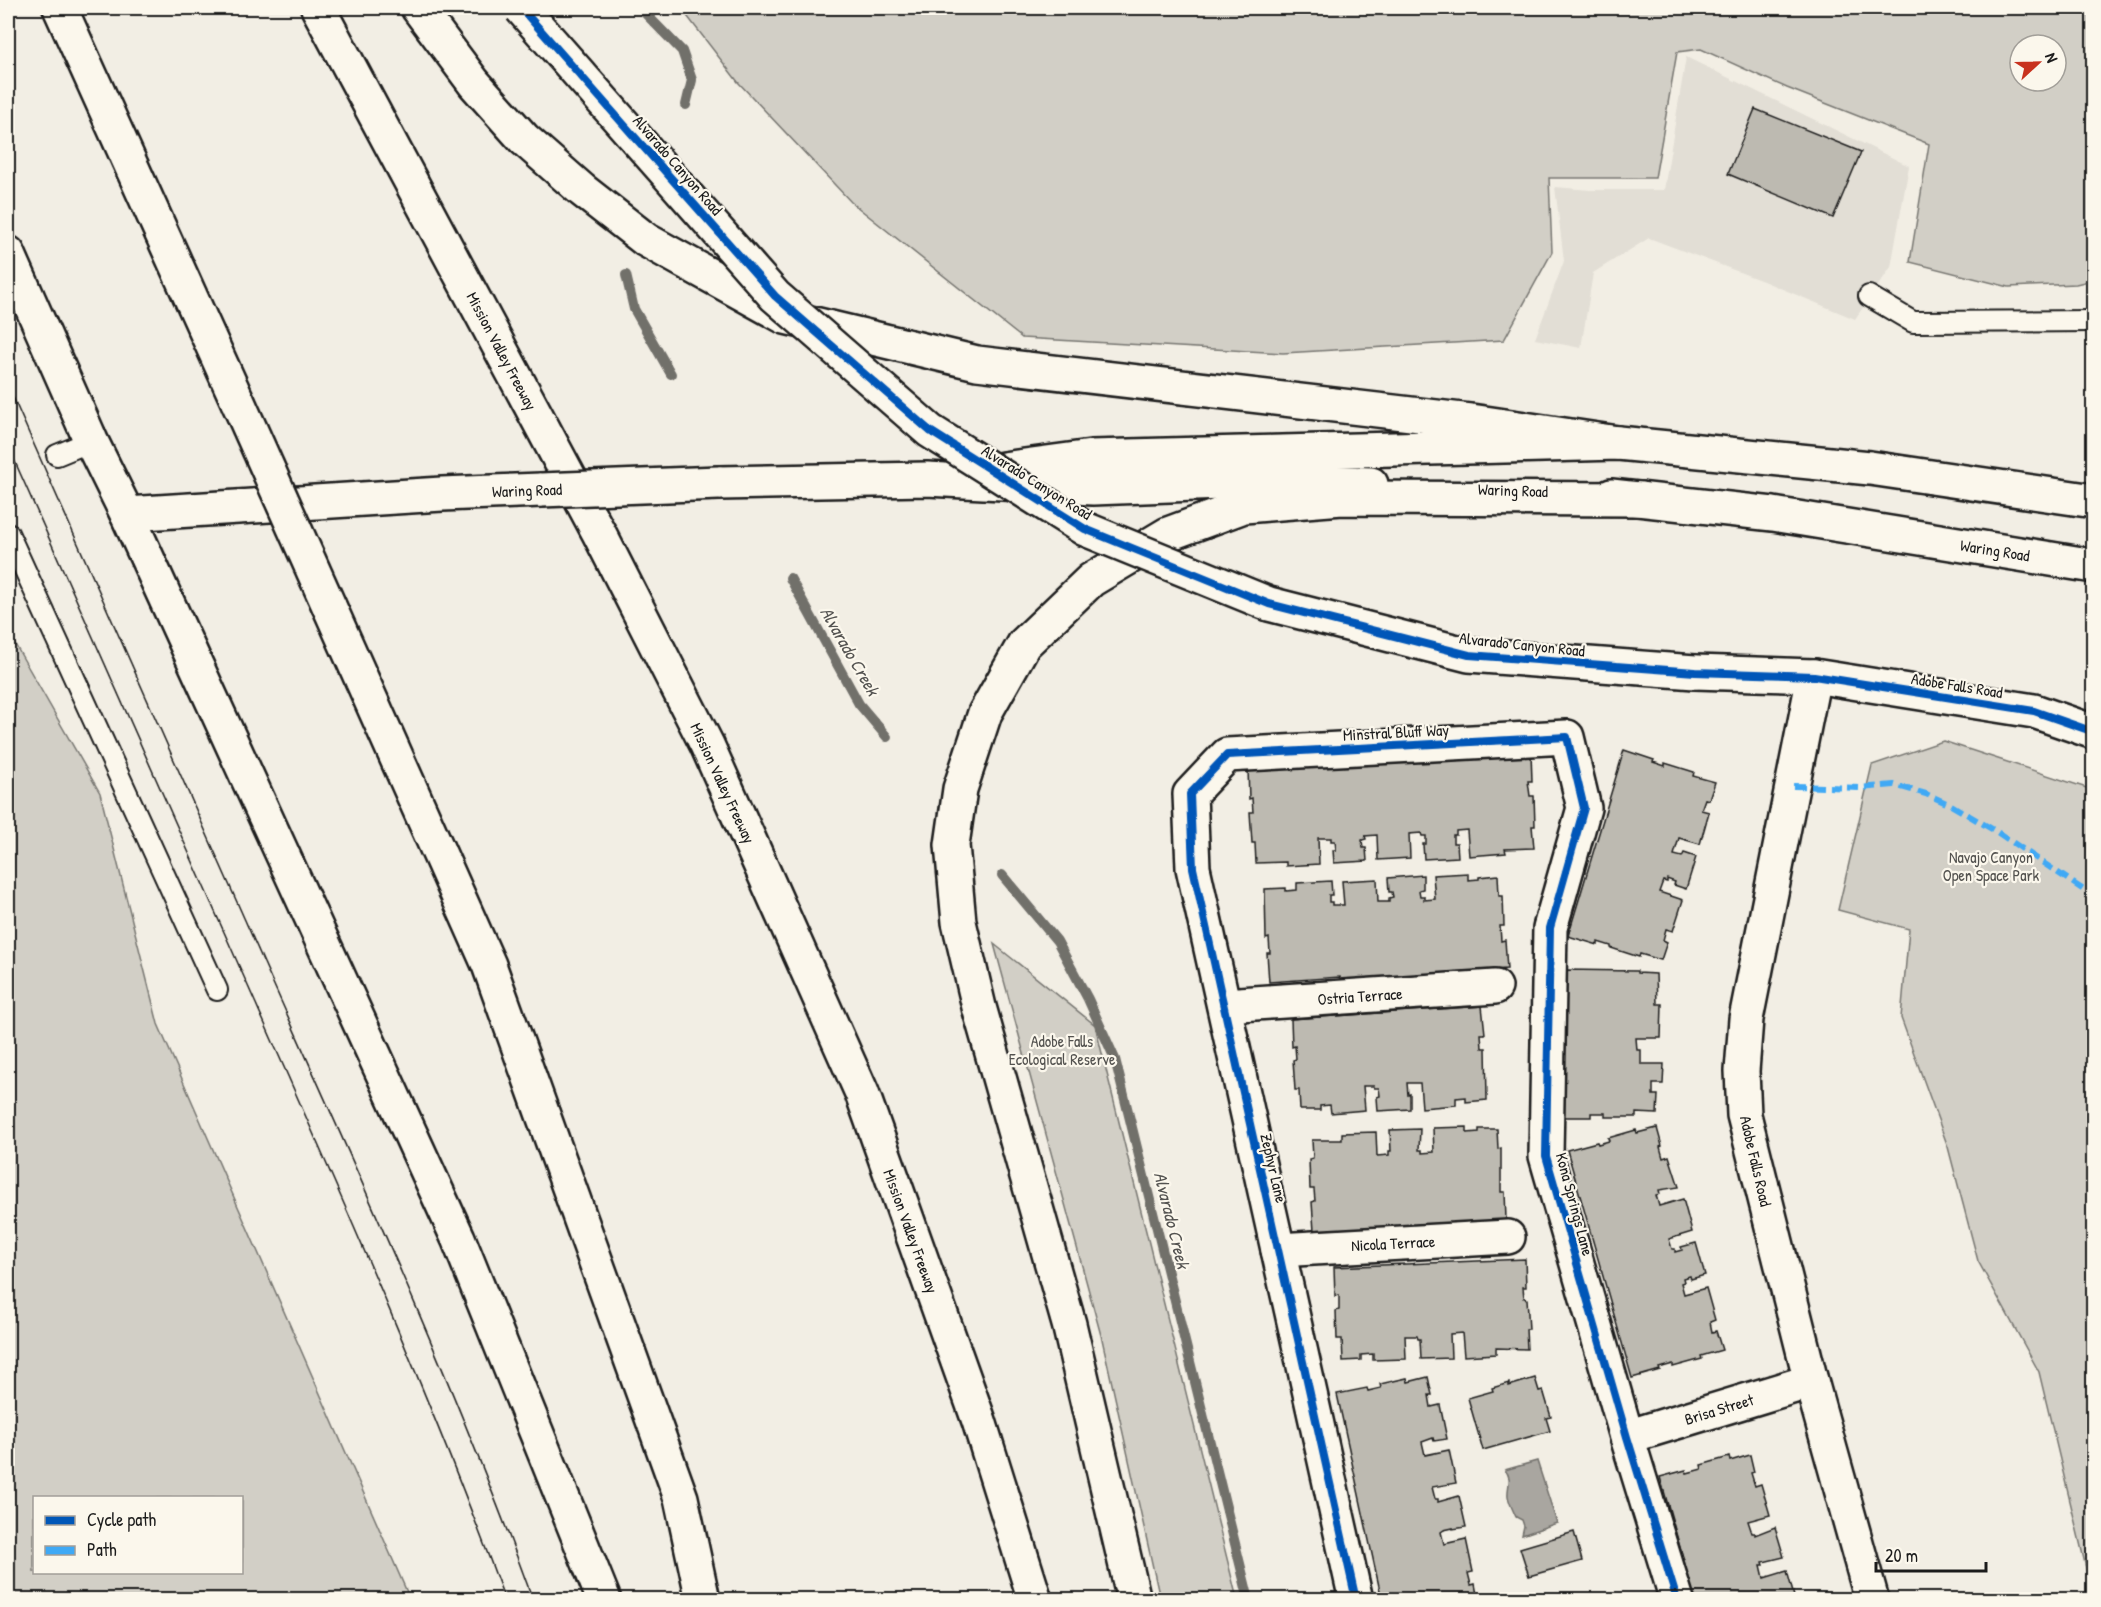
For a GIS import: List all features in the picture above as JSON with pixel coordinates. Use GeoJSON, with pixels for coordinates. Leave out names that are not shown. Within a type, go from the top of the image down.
{"type":"FeatureCollection","features":[{"type":"Feature","properties":{"kind":"main road"},"geometry":{"type":"LineString","coordinates":[[60,8],[489,965],[681,1498],[703,1599]]}},
{"type":"Feature","properties":{"kind":"main road","name":"Mission Valley Freeway"},"geometry":{"type":"LineString","coordinates":[[318,8],[599,533],[707,746],[862,1093],[979,1421],[1035,1599]]}},
{"type":"Feature","properties":{"kind":"main road"},"geometry":{"type":"LineString","coordinates":[[418,8],[474,83],[524,139],[582,190],[646,240],[785,317],[977,363],[1472,421],[1618,442]]}},
{"type":"Feature","properties":{"kind":"main road","name":"Alvarado Canyon Road"},"geometry":{"type":"LineString","coordinates":[[520,8],[775,296],[930,431],[1084,529],[1269,604],[1469,655],[1695,672],[1814,676]]}},
{"type":"Feature","properties":{"kind":"main road"},"geometry":{"type":"LineString","coordinates":[[8,253],[458,1238],[604,1599]]}},
{"type":"Feature","properties":{"kind":"main road","name":"Waring Road"},"geometry":{"type":"LineString","coordinates":[[927,479],[1091,457],[1618,442],[1870,468],[2094,501]]}},
{"type":"Feature","properties":{"kind":"main road","name":"Waring Road"},"geometry":{"type":"LineString","coordinates":[[127,514],[442,494],[719,483],[927,479],[1093,488],[1272,481],[1546,491],[1640,498],[1773,514],[2094,566]]}},
{"type":"Feature","properties":{"kind":"main road"},"geometry":{"type":"LineString","coordinates":[[1134,1599],[1069,1324],[979,1006],[959,921],[952,845],[960,789],[985,713],[1024,644],[1091,580],[1168,534],[1244,506],[1342,498],[1640,498]]}},
{"type":"Feature","properties":{"kind":"main road","name":"Adobe Falls Road"},"geometry":{"type":"LineString","coordinates":[[1872,1599],[1811,1381],[1744,1115],[1742,1071],[1746,1019],[1814,676],[2034,711],[2094,732]]}},
{"type":"Feature","properties":{"kind":"main road","name":"Minstral Bluff Way"},"geometry":{"type":"LineString","coordinates":[[1227,755],[1566,737]]}},
{"type":"Feature","properties":{"kind":"main road","name":"Kona Springs Lane"},"geometry":{"type":"LineString","coordinates":[[1566,737],[1584,808],[1550,928],[1546,1156],[1627,1437],[1677,1599]]}},
{"type":"Feature","properties":{"kind":"main road","name":"Zephyr Lane"},"geometry":{"type":"LineString","coordinates":[[1227,755],[1190,794],[1193,868],[1356,1599]]}},
{"type":"Feature","properties":{"kind":"main road","name":"Ostria Terrace"},"geometry":{"type":"LineString","coordinates":[[1224,1005],[1495,987]]}},
{"type":"Feature","properties":{"kind":"main road","name":"Nicola Terrace"},"geometry":{"type":"LineString","coordinates":[[1278,1250],[1508,1237]]}},
{"type":"Feature","properties":{"kind":"main road","name":"Brisa Street"},"geometry":{"type":"LineString","coordinates":[[1627,1437],[1811,1381]]}},
{"type":"Feature","properties":{"kind":"lane"},"geometry":{"type":"LineString","coordinates":[[1869,296],[1913,322],[2094,321]]}},
{"type":"Feature","properties":{"kind":"lane"},"geometry":{"type":"LineString","coordinates":[[57,455],[92,441]]}},
{"type":"Feature","properties":{"kind":"lane"},"geometry":{"type":"LineString","coordinates":[[8,533],[217,990]]}},
{"type":"Feature","properties":{"kind":"shaded area"},"geometry":{"type":"Polygon","coordinates":[[[1686,57],[1909,166],[1891,267],[1855,319],[1649,238],[1593,273],[1581,348],[1535,339],[1564,261],[1555,187],[1590,190],[1664,190],[1686,57]]]}},
{"type":"Feature","properties":{"kind":"shaded area"},"geometry":{"type":"Polygon","coordinates":[[[1537,1461],[1557,1523],[1522,1535],[1524,1526],[1522,1520],[1516,1517],[1509,1501],[1509,1480],[1505,1470],[1537,1461]]]}},
{"type":"Feature","properties":{"kind":"green space"},"geometry":{"type":"Polygon","coordinates":[[[681,8],[2093,8],[2093,280],[2076,284],[2009,287],[1910,262],[1929,144],[1787,88],[1701,49],[1677,52],[1655,178],[1549,178],[1552,252],[1504,340],[1283,353],[1022,338],[851,202],[738,82],[681,8]]]}},
{"type":"Feature","properties":{"kind":"green space"},"geometry":{"type":"Polygon","coordinates":[[[8,632],[100,793],[158,1024],[410,1599],[8,1599],[8,632]]]}},
{"type":"Feature","properties":{"kind":"green space","name":"Navajo Canyon Open Space Park"},"geometry":{"type":"Polygon","coordinates":[[[1943,741],[2093,790],[2093,1597],[2039,1372],[1978,1261],[1948,1147],[1901,1018],[1909,929],[1838,910],[1872,765],[1943,741]]]}},
{"type":"Feature","properties":{"kind":"green space","name":"Adobe Falls Ecological Reserve"},"geometry":{"type":"Polygon","coordinates":[[[994,944],[1095,1025],[1237,1599],[1160,1599],[1102,1339],[994,944]]]}},
{"type":"Feature","properties":{"kind":"building"},"geometry":{"type":"Polygon","coordinates":[[[1755,109],[1861,152],[1833,218],[1728,174],[1755,109]]]}},
{"type":"Feature","properties":{"kind":"building"},"geometry":{"type":"Polygon","coordinates":[[[1624,750],[1665,766],[1665,763],[1694,772],[1693,776],[1715,782],[1709,800],[1705,799],[1701,810],[1709,812],[1700,844],[1679,838],[1674,855],[1682,857],[1684,853],[1696,857],[1686,889],[1674,885],[1675,882],[1667,879],[1667,882],[1663,881],[1659,892],[1683,900],[1673,931],[1666,929],[1663,940],[1667,942],[1661,960],[1640,954],[1639,957],[1598,942],[1598,945],[1568,936],[1624,750]]]}},
{"type":"Feature","properties":{"kind":"building"},"geometry":{"type":"Polygon","coordinates":[[[1531,753],[1532,781],[1528,781],[1530,796],[1534,796],[1535,826],[1532,826],[1534,848],[1505,849],[1506,853],[1469,856],[1467,830],[1456,831],[1456,835],[1453,835],[1453,843],[1457,843],[1458,857],[1424,859],[1423,844],[1426,844],[1426,836],[1422,836],[1421,833],[1409,834],[1410,858],[1378,860],[1377,835],[1365,836],[1366,839],[1362,840],[1363,848],[1366,848],[1367,861],[1334,863],[1335,841],[1331,841],[1331,838],[1318,838],[1319,864],[1286,866],[1286,862],[1256,863],[1255,843],[1252,843],[1250,812],[1253,812],[1252,798],[1249,799],[1248,769],[1531,753]]]}},
{"type":"Feature","properties":{"kind":"building"},"geometry":{"type":"Polygon","coordinates":[[[1468,873],[1468,880],[1498,875],[1499,896],[1503,896],[1504,926],[1500,926],[1501,941],[1505,940],[1507,969],[1340,980],[1340,977],[1269,982],[1267,953],[1270,953],[1269,938],[1266,939],[1265,889],[1297,890],[1297,883],[1331,881],[1332,895],[1329,895],[1329,902],[1332,902],[1332,905],[1344,905],[1342,881],[1377,879],[1378,902],[1389,902],[1389,898],[1393,897],[1392,892],[1389,892],[1388,878],[1423,875],[1423,889],[1419,890],[1424,900],[1435,899],[1433,875],[1468,873]]]}},
{"type":"Feature","properties":{"kind":"building"},"geometry":{"type":"Polygon","coordinates":[[[1564,970],[1637,971],[1637,973],[1656,974],[1657,1004],[1662,1004],[1661,1038],[1636,1038],[1637,1050],[1641,1050],[1641,1064],[1664,1064],[1663,1084],[1653,1084],[1653,1095],[1658,1095],[1657,1114],[1636,1113],[1636,1117],[1605,1117],[1605,1113],[1591,1113],[1591,1117],[1563,1117],[1564,970]]]}},
{"type":"Feature","properties":{"kind":"building"},"geometry":{"type":"Polygon","coordinates":[[[1482,1006],[1485,1034],[1481,1034],[1482,1048],[1486,1048],[1487,1100],[1466,1102],[1466,1097],[1456,1098],[1456,1105],[1422,1108],[1420,1083],[1407,1083],[1410,1109],[1378,1111],[1379,1088],[1363,1086],[1365,1110],[1331,1113],[1330,1105],[1320,1106],[1320,1110],[1300,1110],[1299,1090],[1295,1090],[1293,1060],[1296,1059],[1295,1046],[1292,1047],[1291,1019],[1482,1006]]]}},
{"type":"Feature","properties":{"kind":"building"},"geometry":{"type":"Polygon","coordinates":[[[1467,1127],[1467,1133],[1479,1132],[1479,1129],[1497,1129],[1498,1149],[1501,1148],[1501,1192],[1505,1192],[1506,1220],[1431,1227],[1431,1224],[1390,1226],[1390,1229],[1314,1231],[1312,1202],[1315,1201],[1314,1189],[1310,1189],[1309,1159],[1313,1158],[1312,1140],[1342,1140],[1342,1133],[1376,1132],[1377,1156],[1389,1155],[1391,1151],[1390,1130],[1420,1129],[1419,1150],[1422,1150],[1422,1153],[1434,1152],[1433,1128],[1467,1127]]]}},
{"type":"Feature","properties":{"kind":"building"},"geometry":{"type":"Polygon","coordinates":[[[1657,1128],[1663,1158],[1669,1156],[1679,1187],[1659,1190],[1660,1194],[1656,1195],[1659,1206],[1683,1199],[1692,1232],[1669,1239],[1672,1249],[1675,1249],[1675,1252],[1682,1250],[1681,1247],[1696,1243],[1705,1275],[1691,1279],[1690,1276],[1683,1278],[1684,1282],[1681,1283],[1684,1294],[1706,1288],[1715,1320],[1710,1322],[1712,1332],[1716,1331],[1722,1350],[1701,1356],[1702,1359],[1673,1367],[1673,1364],[1632,1378],[1567,1150],[1609,1141],[1608,1138],[1636,1130],[1637,1133],[1657,1128]]]}},
{"type":"Feature","properties":{"kind":"building"},"geometry":{"type":"Polygon","coordinates":[[[1525,1259],[1526,1287],[1523,1287],[1524,1298],[1527,1299],[1529,1329],[1526,1329],[1527,1349],[1496,1348],[1496,1354],[1464,1356],[1462,1333],[1450,1334],[1451,1358],[1421,1359],[1420,1339],[1417,1336],[1405,1336],[1406,1359],[1373,1360],[1373,1354],[1361,1355],[1361,1360],[1343,1361],[1342,1339],[1337,1339],[1336,1311],[1339,1310],[1339,1295],[1335,1296],[1334,1267],[1525,1259]]]}},
{"type":"Feature","properties":{"kind":"building"},"geometry":{"type":"Polygon","coordinates":[[[1428,1377],[1432,1395],[1429,1395],[1431,1407],[1440,1405],[1447,1439],[1434,1441],[1433,1438],[1422,1442],[1425,1455],[1449,1450],[1456,1483],[1432,1487],[1435,1499],[1438,1499],[1438,1502],[1459,1496],[1466,1527],[1441,1532],[1444,1544],[1466,1539],[1473,1572],[1468,1573],[1471,1585],[1475,1584],[1478,1600],[1382,1600],[1337,1394],[1367,1388],[1368,1391],[1381,1388],[1380,1384],[1407,1378],[1408,1382],[1428,1377]]]}},
{"type":"Feature","properties":{"kind":"building"},"geometry":{"type":"Polygon","coordinates":[[[1535,1378],[1539,1391],[1543,1390],[1551,1417],[1546,1418],[1550,1431],[1483,1450],[1468,1398],[1493,1391],[1492,1388],[1509,1383],[1509,1386],[1535,1378]]]}},
{"type":"Feature","properties":{"kind":"building"},"geometry":{"type":"Polygon","coordinates":[[[1750,1455],[1754,1472],[1751,1473],[1755,1486],[1761,1484],[1770,1515],[1748,1521],[1752,1533],[1755,1535],[1775,1527],[1784,1557],[1763,1562],[1764,1565],[1761,1565],[1764,1578],[1787,1571],[1795,1600],[1695,1600],[1660,1477],[1686,1470],[1687,1473],[1702,1469],[1701,1465],[1729,1457],[1730,1461],[1750,1455]]]}},
{"type":"Feature","properties":{"kind":"building"},"geometry":{"type":"Polygon","coordinates":[[[1574,1532],[1582,1561],[1529,1576],[1520,1548],[1574,1532]]]}},
{"type":"Feature","properties":{"kind":"waterway","name":"Alvarado Creek"},"geometry":{"type":"LineString","coordinates":[[640,8],[682,51],[692,80],[686,105]]}},
{"type":"Feature","properties":{"kind":"waterway","name":"Alvarado Creek"},"geometry":{"type":"LineString","coordinates":[[626,275],[634,309],[671,374]]}},
{"type":"Feature","properties":{"kind":"waterway","name":"Alvarado Creek"},"geometry":{"type":"LineString","coordinates":[[790,578],[859,704],[887,737]]}},
{"type":"Feature","properties":{"kind":"waterway","name":"Alvarado Creek"},"geometry":{"type":"LineString","coordinates":[[1002,875],[1057,941],[1088,999],[1115,1059],[1249,1600]]}},
{"type":"Feature","properties":{"kind":"tram line"},"geometry":{"type":"LineString","coordinates":[[8,386],[404,1279],[471,1438],[533,1600]]}},
{"type":"Feature","properties":{"kind":"tram line"},"geometry":{"type":"LineString","coordinates":[[8,446],[363,1248],[451,1458],[505,1600]]}},
{"type":"Feature","properties":{"kind":"marked path"},"geometry":{"type":"LineString","coordinates":[[1793,786],[1860,788],[1894,785],[1926,794],[1951,805],[1997,832],[2094,897]]}},
{"type":"Feature","properties":{"kind":"cycle path"},"geometry":{"type":"LineString","coordinates":[[521,8],[775,296],[930,431],[1085,529],[1269,604],[1469,655],[1695,672],[1814,676],[2034,711],[2094,732]]}},
{"type":"Feature","properties":{"kind":"cycle path"},"geometry":{"type":"LineString","coordinates":[[1356,1600],[1193,868],[1190,794],[1227,755],[1567,737],[1584,808],[1550,928],[1546,1156],[1627,1437],[1677,1600]]}}]}
